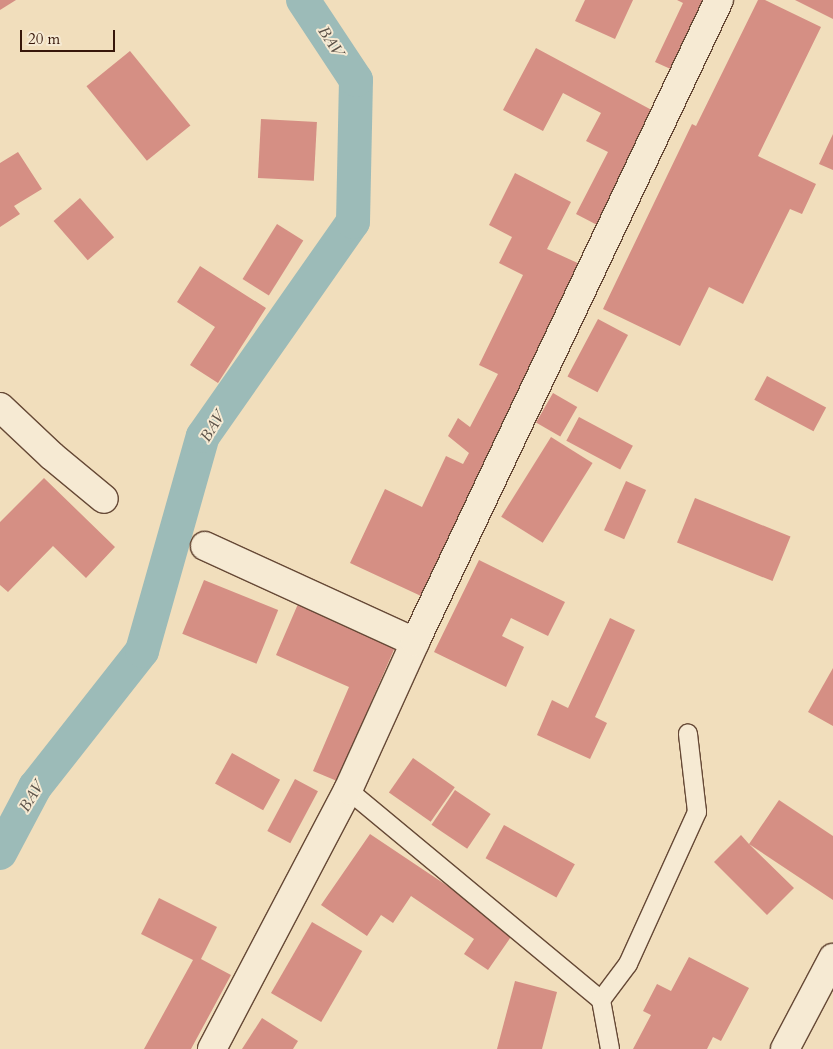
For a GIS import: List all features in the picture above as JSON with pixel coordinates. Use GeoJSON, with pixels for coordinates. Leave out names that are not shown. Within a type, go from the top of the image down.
{"type":"FeatureCollection","features":[{"type":"Feature","properties":{"kind":"street"},"geometry":{"type":"LineString","coordinates":[[212,1049],[348,790],[415,642],[719,0]]}},
{"type":"Feature","properties":{"kind":"street"},"geometry":{"type":"LineString","coordinates":[[0,407],[52,456],[104,499]]}},
{"type":"Feature","properties":{"kind":"street"},"geometry":{"type":"LineString","coordinates":[[205,546],[415,642]]}},
{"type":"Feature","properties":{"kind":"street"},"geometry":{"type":"LineString","coordinates":[[785,1049],[833,958]]}},
{"type":"Feature","properties":{"kind":"lane"},"geometry":{"type":"LineString","coordinates":[[601,1000],[628,964],[697,812],[688,734]]}},
{"type":"Feature","properties":{"kind":"lane"},"geometry":{"type":"LineString","coordinates":[[348,790],[601,1000],[610,1049]]}},
{"type":"Feature","properties":{"kind":"building"},"geometry":{"type":"Polygon","coordinates":[[[0,0],[16,0],[0,10],[0,0]]]}},
{"type":"Feature","properties":{"kind":"building"},"geometry":{"type":"Polygon","coordinates":[[[585,0],[633,0],[615,39],[575,21],[585,0]]]}},
{"type":"Feature","properties":{"kind":"building"},"geometry":{"type":"Polygon","coordinates":[[[677,0],[708,0],[675,71],[655,62],[683,3],[677,0]]]}},
{"type":"Feature","properties":{"kind":"building"},"geometry":{"type":"Polygon","coordinates":[[[758,0],[765,0],[821,27],[758,156],[816,184],[802,214],[790,209],[743,304],[709,287],[680,346],[603,309],[692,124],[696,126],[758,0]]]}},
{"type":"Feature","properties":{"kind":"building"},"geometry":{"type":"Polygon","coordinates":[[[795,0],[833,0],[833,19],[795,0]]]}},
{"type":"Feature","properties":{"kind":"building"},"geometry":{"type":"Polygon","coordinates":[[[536,48],[661,115],[601,227],[576,214],[608,152],[586,141],[601,113],[563,93],[543,131],[503,110],[536,48]]]}},
{"type":"Feature","properties":{"kind":"building"},"geometry":{"type":"Polygon","coordinates":[[[130,51],[190,126],[147,161],[86,86],[130,51]]]}},
{"type":"Feature","properties":{"kind":"building"},"geometry":{"type":"Polygon","coordinates":[[[261,119],[317,122],[314,181],[258,178],[261,119]]]}},
{"type":"Feature","properties":{"kind":"building"},"geometry":{"type":"Polygon","coordinates":[[[833,134],[833,170],[819,164],[833,134]]]}},
{"type":"Feature","properties":{"kind":"building"},"geometry":{"type":"Polygon","coordinates":[[[18,152],[42,189],[14,206],[20,214],[0,227],[0,163],[18,152]]]}},
{"type":"Feature","properties":{"kind":"building"},"geometry":{"type":"Polygon","coordinates":[[[515,173],[571,202],[547,249],[582,265],[421,596],[350,563],[385,489],[422,507],[446,456],[463,464],[469,453],[448,436],[458,418],[470,427],[498,374],[479,365],[523,275],[499,263],[512,237],[489,225],[515,173]]]}},
{"type":"Feature","properties":{"kind":"building"},"geometry":{"type":"Polygon","coordinates":[[[80,198],[114,237],[88,260],[54,221],[80,198]]]}},
{"type":"Feature","properties":{"kind":"building"},"geometry":{"type":"Polygon","coordinates":[[[277,224],[303,240],[269,296],[243,279],[277,224]]]}},
{"type":"Feature","properties":{"kind":"building"},"geometry":{"type":"Polygon","coordinates":[[[200,266],[266,308],[218,383],[190,365],[215,327],[177,302],[200,266]]]}},
{"type":"Feature","properties":{"kind":"building"},"geometry":{"type":"Polygon","coordinates":[[[598,319],[628,335],[598,392],[567,376],[598,319]]]}},
{"type":"Feature","properties":{"kind":"building"},"geometry":{"type":"Polygon","coordinates":[[[767,376],[826,407],[813,431],[754,400],[767,376]]]}},
{"type":"Feature","properties":{"kind":"building"},"geometry":{"type":"Polygon","coordinates":[[[553,393],[577,407],[560,436],[536,422],[553,393]]]}},
{"type":"Feature","properties":{"kind":"building"},"geometry":{"type":"Polygon","coordinates":[[[579,417],[633,446],[620,469],[566,441],[579,417]]]}},
{"type":"Feature","properties":{"kind":"building"},"geometry":{"type":"Polygon","coordinates":[[[551,437],[593,463],[543,543],[501,517],[551,437]]]}},
{"type":"Feature","properties":{"kind":"building"},"geometry":{"type":"Polygon","coordinates":[[[44,478],[115,547],[86,578],[53,546],[8,592],[0,585],[0,522],[44,478]]]}},
{"type":"Feature","properties":{"kind":"building"},"geometry":{"type":"Polygon","coordinates":[[[626,481],[646,490],[624,539],[604,530],[626,481]]]}},
{"type":"Feature","properties":{"kind":"building"},"geometry":{"type":"Polygon","coordinates":[[[695,498],[790,537],[773,581],[677,543],[695,498]]]}},
{"type":"Feature","properties":{"kind":"building"},"geometry":{"type":"Polygon","coordinates":[[[479,560],[565,602],[548,636],[511,618],[502,636],[524,647],[506,687],[434,652],[479,560]]]}},
{"type":"Feature","properties":{"kind":"building"},"geometry":{"type":"Polygon","coordinates":[[[204,580],[278,610],[256,664],[182,634],[204,580]]]}},
{"type":"Feature","properties":{"kind":"building"},"geometry":{"type":"Polygon","coordinates":[[[301,597],[399,638],[337,781],[313,771],[349,687],[276,655],[301,597]]]}},
{"type":"Feature","properties":{"kind":"building"},"geometry":{"type":"Polygon","coordinates":[[[610,618],[635,630],[595,717],[607,723],[590,759],[537,735],[552,700],[568,708],[610,618]]]}},
{"type":"Feature","properties":{"kind":"building"},"geometry":{"type":"Polygon","coordinates":[[[833,668],[833,726],[808,712],[833,668]]]}},
{"type":"Feature","properties":{"kind":"building"},"geometry":{"type":"Polygon","coordinates":[[[232,753],[280,780],[263,810],[215,784],[232,753]]]}},
{"type":"Feature","properties":{"kind":"building"},"geometry":{"type":"Polygon","coordinates":[[[413,758],[455,787],[431,822],[389,792],[413,758]]]}},
{"type":"Feature","properties":{"kind":"building"},"geometry":{"type":"Polygon","coordinates":[[[295,779],[318,791],[290,843],[267,831],[295,779]]]}},
{"type":"Feature","properties":{"kind":"building"},"geometry":{"type":"Polygon","coordinates":[[[455,790],[491,814],[467,849],[432,825],[455,790]]]}},
{"type":"Feature","properties":{"kind":"building"},"geometry":{"type":"Polygon","coordinates":[[[779,800],[833,836],[833,900],[749,844],[779,800]]]}},
{"type":"Feature","properties":{"kind":"building"},"geometry":{"type":"Polygon","coordinates":[[[504,825],[575,864],[556,898],[486,858],[504,825]]]}},
{"type":"Feature","properties":{"kind":"building"},"geometry":{"type":"Polygon","coordinates":[[[370,834],[515,931],[488,970],[464,954],[474,939],[411,896],[393,923],[381,915],[367,936],[321,905],[370,834]]]}},
{"type":"Feature","properties":{"kind":"building"},"geometry":{"type":"Polygon","coordinates":[[[741,835],[794,888],[767,915],[714,862],[741,835]]]}},
{"type":"Feature","properties":{"kind":"building"},"geometry":{"type":"Polygon","coordinates":[[[159,898],[217,927],[201,959],[231,975],[191,1049],[144,1049],[193,960],[141,934],[159,898]]]}},
{"type":"Feature","properties":{"kind":"building"},"geometry":{"type":"Polygon","coordinates":[[[312,922],[362,951],[321,1022],[271,993],[312,922]]]}},
{"type":"Feature","properties":{"kind":"building"},"geometry":{"type":"Polygon","coordinates":[[[689,957],[749,988],[721,1041],[713,1037],[707,1049],[633,1049],[651,1015],[643,1011],[657,984],[671,991],[689,957]]]}},
{"type":"Feature","properties":{"kind":"building"},"geometry":{"type":"Polygon","coordinates":[[[515,981],[557,992],[542,1049],[497,1049],[515,981]]]}},
{"type":"Feature","properties":{"kind":"building"},"geometry":{"type":"Polygon","coordinates":[[[262,1018],[298,1041],[293,1049],[242,1049],[262,1018]]]}},
{"type":"Feature","properties":{"kind":"waterway","name":"BAV"},"geometry":{"type":"LineString","coordinates":[[0,853],[35,787],[142,651],[203,436],[353,222],[356,80],[303,0]]}}]}
